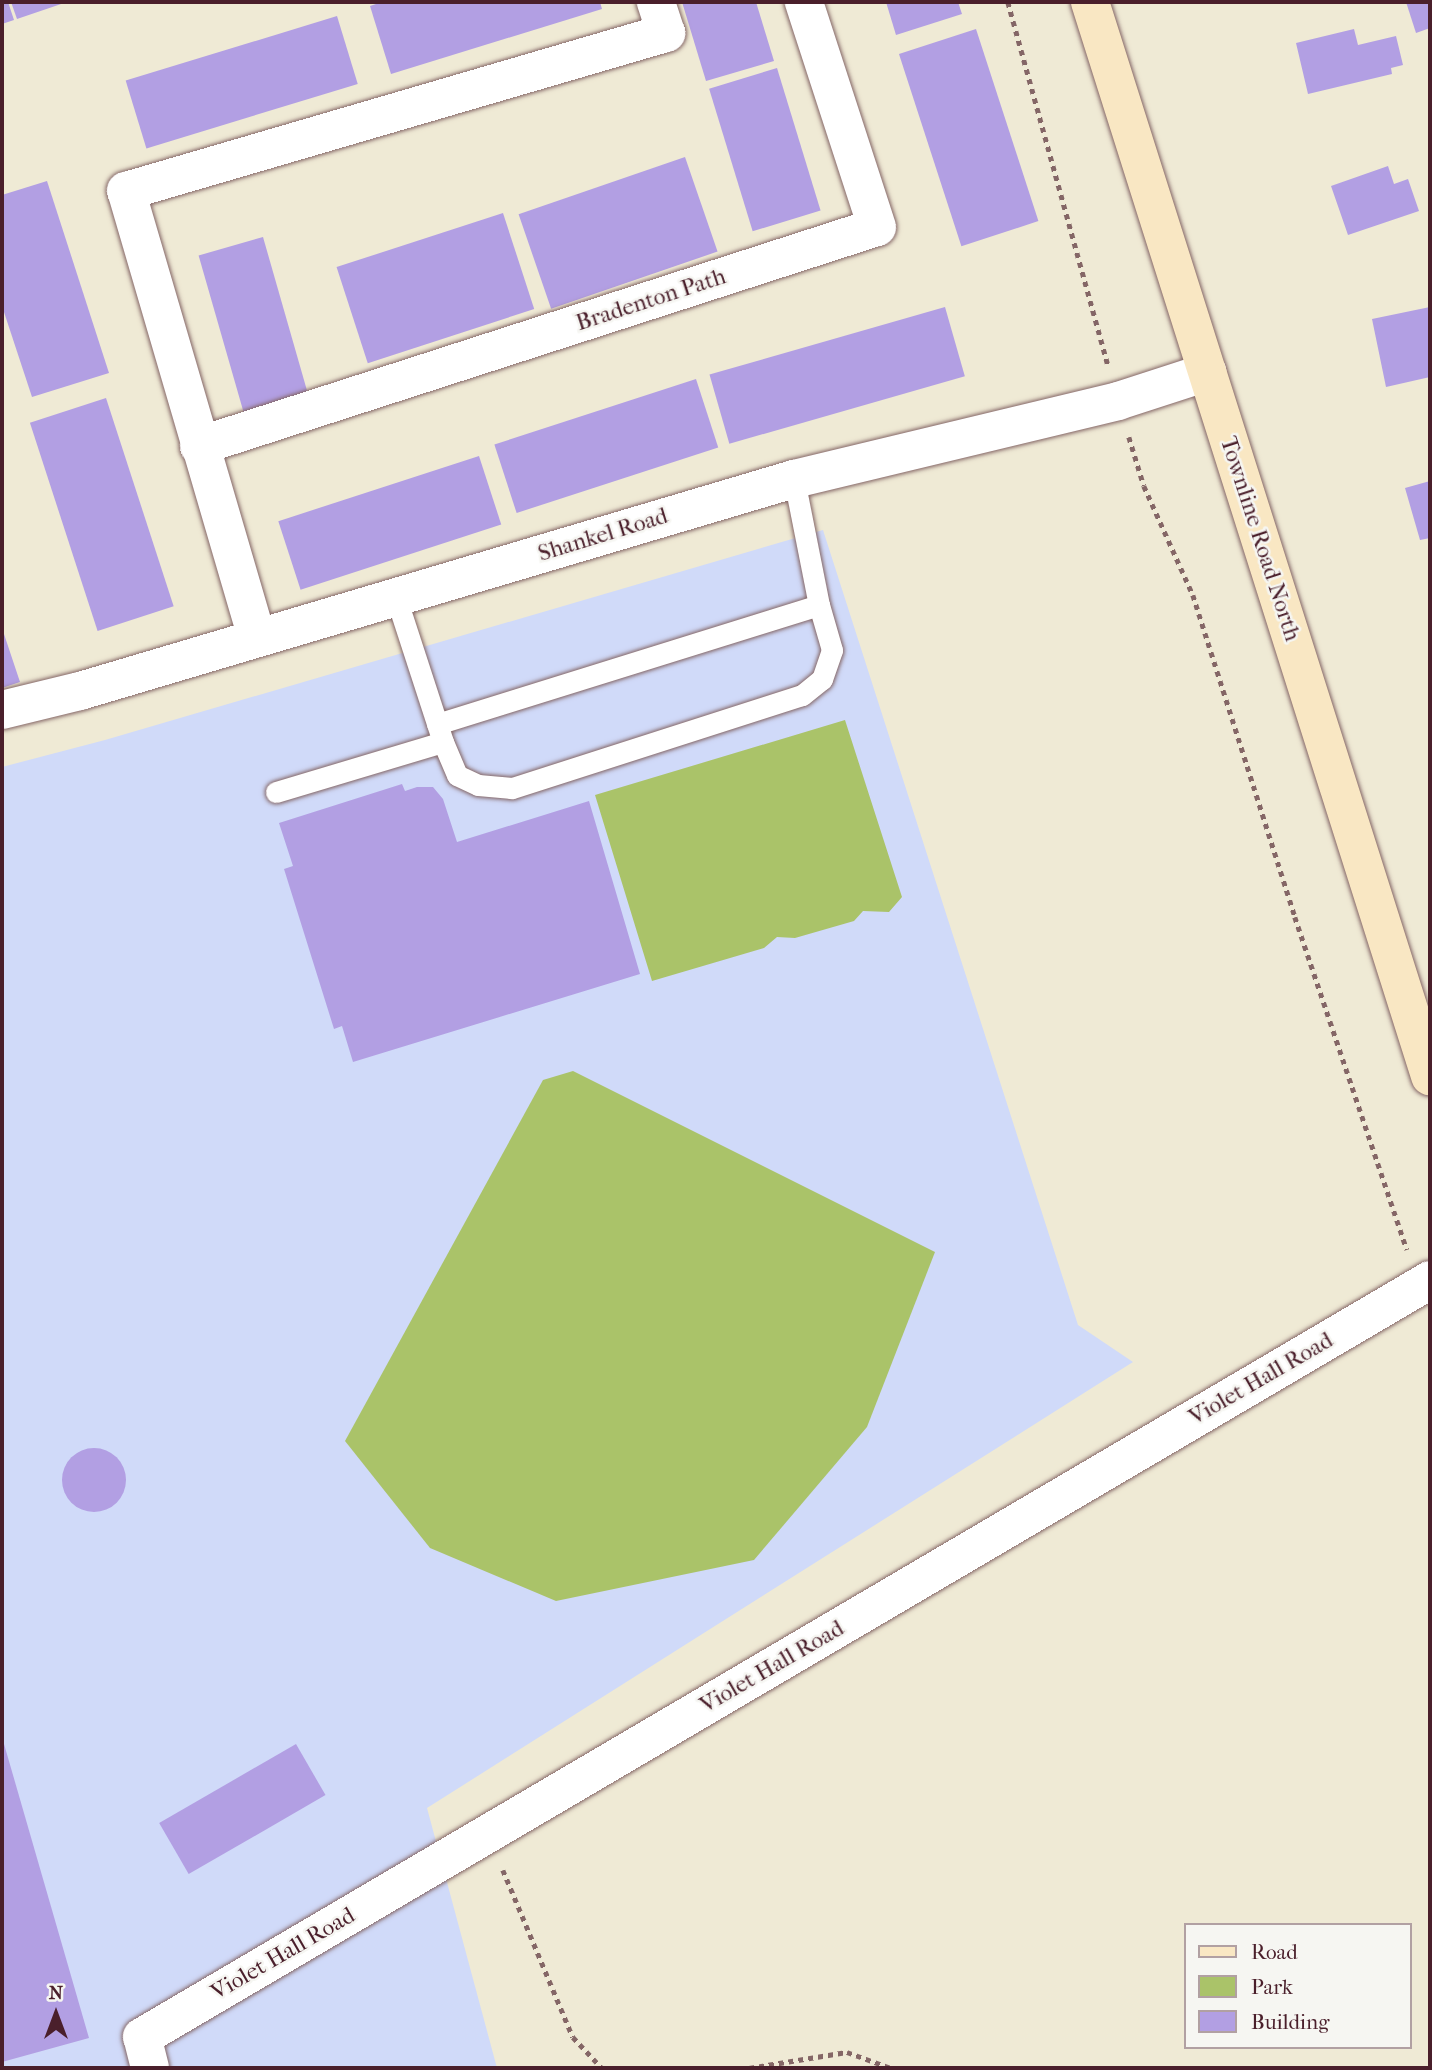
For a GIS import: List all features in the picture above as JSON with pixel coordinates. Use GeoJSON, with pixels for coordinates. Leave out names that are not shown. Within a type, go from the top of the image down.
{"type":"FeatureCollection","features":[{"type":"Feature","properties":{"kind":"main road","name":"Townline Road North"},"geometry":{"type":"LineString","coordinates":[[1090,2],[1430,1076]]}},
{"type":"Feature","properties":{"kind":"street"},"geometry":{"type":"LineString","coordinates":[[257,638],[126,191],[666,33],[656,2]]}},
{"type":"Feature","properties":{"kind":"street","name":"Bradenton Path"},"geometry":{"type":"LineString","coordinates":[[199,446],[877,227],[804,2]]}},
{"type":"Feature","properties":{"kind":"street","name":"Shankel Road"},"geometry":{"type":"LineString","coordinates":[[2,710],[80,691],[794,479],[1118,401],[1208,372]]}},
{"type":"Feature","properties":{"kind":"street","name":"Violet Hall Road"},"geometry":{"type":"LineString","coordinates":[[150,2068],[142,2037],[1425,1283]]}},
{"type":"Feature","properties":{"kind":"lane"},"geometry":{"type":"LineString","coordinates":[[396,597],[440,733],[457,775],[478,785],[512,788],[802,695],[822,679],[832,650],[819,605],[794,479]]}},
{"type":"Feature","properties":{"kind":"lane"},"geometry":{"type":"LineString","coordinates":[[276,792],[440,733],[819,605]]}},
{"type":"Feature","properties":{"kind":"path"},"geometry":{"type":"LineString","coordinates":[[1008,2],[1118,401],[1144,485],[1193,595],[1295,917],[1425,1283]]}},
{"type":"Feature","properties":{"kind":"path"},"geometry":{"type":"LineString","coordinates":[[488,1834],[572,2037],[602,2068]]}},
{"type":"Feature","properties":{"kind":"path"},"geometry":{"type":"LineString","coordinates":[[749,2068],[847,2052],[891,2068]]}},
{"type":"Feature","properties":{"kind":"shaded area"},"geometry":{"type":"Polygon","coordinates":[[[823,530],[1078,1325],[1133,1362],[427,1808],[497,2068],[2,2068],[2,767],[105,740],[823,530]]]}},
{"type":"Feature","properties":{"kind":"green space"},"geometry":{"type":"Polygon","coordinates":[[[845,720],[902,897],[889,912],[863,911],[854,921],[795,938],[777,937],[764,948],[652,981],[595,795],[845,720]]]}},
{"type":"Feature","properties":{"kind":"green space"},"geometry":{"type":"Polygon","coordinates":[[[573,1071],[935,1252],[867,1427],[754,1560],[556,1601],[430,1548],[345,1441],[543,1080],[573,1071]]]}},
{"type":"Feature","properties":{"kind":"building"},"geometry":{"type":"Polygon","coordinates":[[[2,2],[8,2],[14,20],[2,24],[2,2]]]}},
{"type":"Feature","properties":{"kind":"building"},"geometry":{"type":"Polygon","coordinates":[[[11,2],[67,2],[17,19],[11,2]]]}},
{"type":"Feature","properties":{"kind":"building"},"geometry":{"type":"Polygon","coordinates":[[[382,2],[600,2],[602,9],[391,74],[370,6],[382,2]]]}},
{"type":"Feature","properties":{"kind":"building"},"geometry":{"type":"Polygon","coordinates":[[[682,2],[756,2],[774,61],[706,81],[682,2]]]}},
{"type":"Feature","properties":{"kind":"building"},"geometry":{"type":"Polygon","coordinates":[[[886,2],[958,2],[962,14],[896,35],[886,2]]]}},
{"type":"Feature","properties":{"kind":"building"},"geometry":{"type":"Polygon","coordinates":[[[1406,2],[1430,2],[1430,28],[1416,33],[1406,2]]]}},
{"type":"Feature","properties":{"kind":"building"},"geometry":{"type":"Polygon","coordinates":[[[337,16],[358,84],[146,149],[126,81],[337,16]]]}},
{"type":"Feature","properties":{"kind":"building"},"geometry":{"type":"Polygon","coordinates":[[[976,29],[1038,221],[961,246],[899,54],[976,29]]]}},
{"type":"Feature","properties":{"kind":"building"},"geometry":{"type":"Polygon","coordinates":[[[1354,29],[1358,45],[1396,36],[1403,65],[1391,68],[1392,74],[1308,94],[1296,43],[1354,29]]]}},
{"type":"Feature","properties":{"kind":"building"},"geometry":{"type":"Polygon","coordinates":[[[777,68],[821,210],[753,231],[709,89],[777,68]]]}},
{"type":"Feature","properties":{"kind":"building"},"geometry":{"type":"Polygon","coordinates":[[[685,157],[718,252],[551,309],[519,214],[685,157]]]}},
{"type":"Feature","properties":{"kind":"building"},"geometry":{"type":"Polygon","coordinates":[[[1388,166],[1394,184],[1408,179],[1419,211],[1348,235],[1331,186],[1388,166]]]}},
{"type":"Feature","properties":{"kind":"building"},"geometry":{"type":"Polygon","coordinates":[[[47,181],[109,373],[32,397],[2,306],[2,195],[47,181]]]}},
{"type":"Feature","properties":{"kind":"building"},"geometry":{"type":"Polygon","coordinates":[[[503,213],[534,309],[368,363],[337,267],[503,213]]]}},
{"type":"Feature","properties":{"kind":"building"},"geometry":{"type":"Polygon","coordinates":[[[263,237],[308,395],[244,413],[199,255],[263,237]]]}},
{"type":"Feature","properties":{"kind":"building"},"geometry":{"type":"Polygon","coordinates":[[[945,307],[965,376],[729,444],[709,375],[945,307]]]}},
{"type":"Feature","properties":{"kind":"building"},"geometry":{"type":"Polygon","coordinates":[[[1430,307],[1430,377],[1386,387],[1372,319],[1430,307]]]}},
{"type":"Feature","properties":{"kind":"building"},"geometry":{"type":"Polygon","coordinates":[[[696,379],[718,447],[517,513],[494,445],[696,379]]]}},
{"type":"Feature","properties":{"kind":"building"},"geometry":{"type":"Polygon","coordinates":[[[106,398],[174,606],[98,631],[30,423],[106,398]]]}},
{"type":"Feature","properties":{"kind":"building"},"geometry":{"type":"Polygon","coordinates":[[[479,456],[501,524],[301,590],[278,521],[479,456]]]}},
{"type":"Feature","properties":{"kind":"building"},"geometry":{"type":"Polygon","coordinates":[[[1430,481],[1430,538],[1420,540],[1405,488],[1430,481]]]}},
{"type":"Feature","properties":{"kind":"building"},"geometry":{"type":"Polygon","coordinates":[[[2,628],[20,682],[2,688],[2,628]]]}},
{"type":"Feature","properties":{"kind":"building"},"geometry":{"type":"Polygon","coordinates":[[[402,784],[405,791],[417,787],[433,787],[443,799],[457,842],[589,801],[640,974],[353,1062],[342,1026],[334,1029],[284,869],[293,866],[279,823],[402,784]]]}},
{"type":"Feature","properties":{"kind":"building"},"geometry":{"type":"Polygon","coordinates":[[[94,1448],[112,1454],[120,1462],[126,1480],[120,1498],[112,1506],[94,1512],[76,1506],[68,1498],[62,1480],[68,1462],[76,1454],[94,1448]]]}},
{"type":"Feature","properties":{"kind":"building"},"geometry":{"type":"Polygon","coordinates":[[[2,1737],[89,2038],[2,2062],[2,1737]]]}},
{"type":"Feature","properties":{"kind":"building"},"geometry":{"type":"Polygon","coordinates":[[[296,1744],[326,1795],[189,1874],[159,1823],[296,1744]]]}}]}
